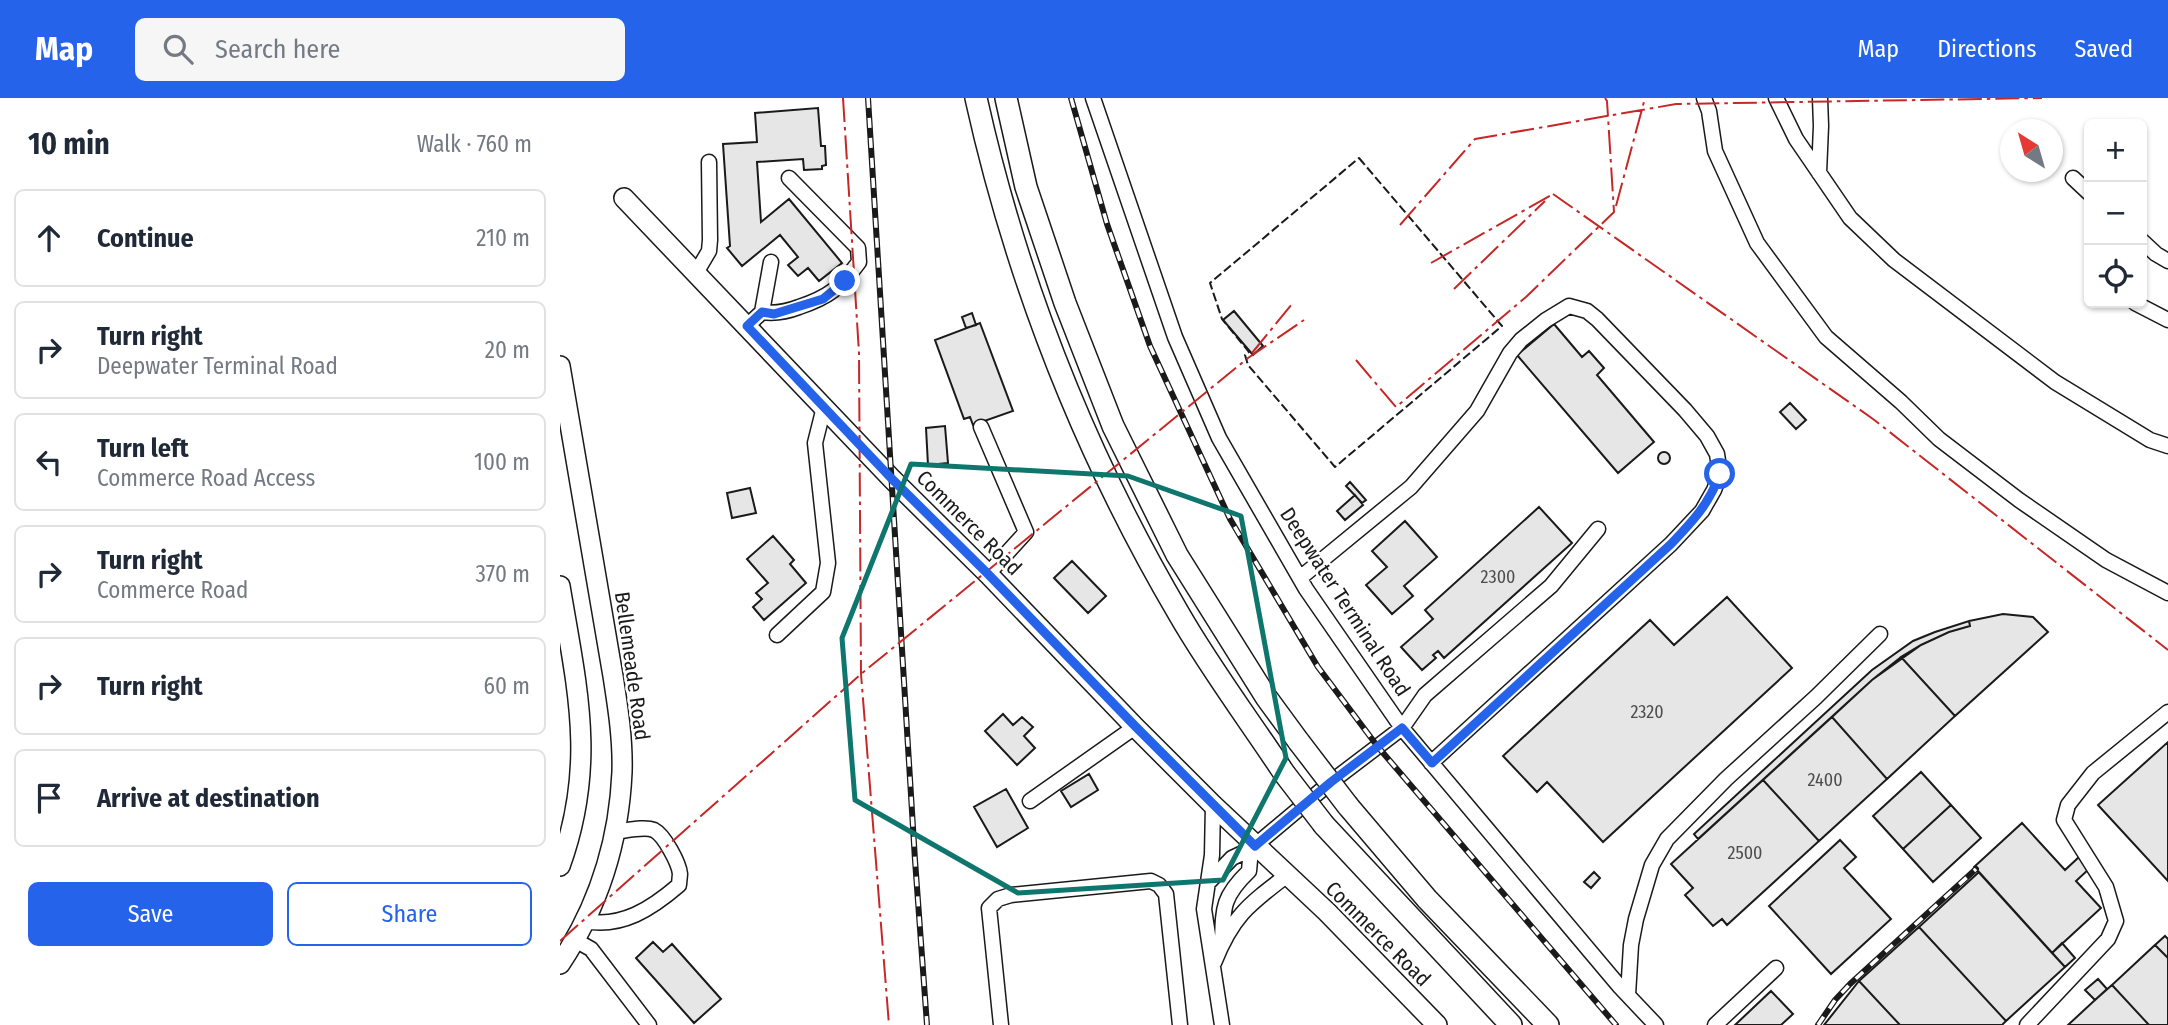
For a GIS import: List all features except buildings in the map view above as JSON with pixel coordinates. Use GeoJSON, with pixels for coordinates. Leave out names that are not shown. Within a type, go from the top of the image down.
{"type":"FeatureCollection","features":[{"type":"Feature","properties":{"kind":"highway"},"geometry":{"type":"LineString","coordinates":[[976,98],[990,160],[1057,365],[1115,494],[1179,614],[1284,773],[1324,825],[1511,1025]]}},
{"type":"Feature","properties":{"kind":"highway"},"geometry":{"type":"LineString","coordinates":[[1006,98],[1026,187],[1065,303],[1113,426],[1177,555],[1266,697],[1348,806],[1427,899],[1548,1025]]}},
{"type":"Feature","properties":{"kind":"main road","name":"Commerce Road"},"geometry":{"type":"LineString","coordinates":[[624,198],[892,479],[1253,847],[1327,912],[1437,1025]]}},
{"type":"Feature","properties":{"kind":"main road","name":"Bellemeade Road"},"geometry":{"type":"LineString","coordinates":[[560,367],[613,676],[620,723],[622,771],[607,865],[585,921],[560,964]]}},
{"type":"Feature","properties":{"kind":"main road"},"geometry":{"type":"LineString","coordinates":[[560,586],[582,734],[578,803],[560,866]]}},
{"type":"Feature","properties":{"kind":"main road","name":"Commerce Road"},"geometry":{"type":"LineString","coordinates":[[1286,876],[1310,910],[1425,1025]]}},
{"type":"Feature","properties":{"kind":"street","name":"Deepwater Terminal Road"},"geometry":{"type":"LineString","coordinates":[[1093,98],[1175,337],[1219,438],[1300,578],[1402,728],[1656,1025]]}},
{"type":"Feature","properties":{"kind":"street"},"geometry":{"type":"LineString","coordinates":[[1704,98],[1709,111],[1715,151],[1757,243],[1826,337],[1939,439],[2019,500],[2106,560],[2168,593]]}},
{"type":"Feature","properties":{"kind":"street"},"geometry":{"type":"LineString","coordinates":[[1776,98],[1796,139],[1850,218],[1894,260],[2055,382],[2150,440],[2168,446]]}},
{"type":"Feature","properties":{"kind":"street"},"geometry":{"type":"LineString","coordinates":[[1819,173],[1820,98]]}},
{"type":"Feature","properties":{"kind":"street"},"geometry":{"type":"LineString","coordinates":[[690,266],[709,251],[709,162]]}},
{"type":"Feature","properties":{"kind":"street"},"geometry":{"type":"LineString","coordinates":[[762,312],[774,314],[823,299],[845,281],[859,262],[858,248],[789,178]]}},
{"type":"Feature","properties":{"kind":"street"},"geometry":{"type":"LineString","coordinates":[[2073,178],[2084,188]]}},
{"type":"Feature","properties":{"kind":"street"},"geometry":{"type":"LineString","coordinates":[[2146,245],[2168,261]]}},
{"type":"Feature","properties":{"kind":"street"},"geometry":{"type":"LineString","coordinates":[[747,326],[762,312],[771,262]]}},
{"type":"Feature","properties":{"kind":"street"},"geometry":{"type":"LineString","coordinates":[[1300,578],[1411,487],[1477,411],[1516,346],[1546,320],[1569,306],[1587,311],[1597,319],[1707,436],[1717,454],[1720,474],[1702,511],[1671,544],[1432,763]]}},
{"type":"Feature","properties":{"kind":"street"},"geometry":{"type":"LineString","coordinates":[[2145,308],[2168,320]]}},
{"type":"Feature","properties":{"kind":"street"},"geometry":{"type":"LineString","coordinates":[[777,635],[823,592],[828,563],[815,443],[824,407]]}},
{"type":"Feature","properties":{"kind":"street"},"geometry":{"type":"LineString","coordinates":[[981,427],[1026,532],[988,574]]}},
{"type":"Feature","properties":{"kind":"street"},"geometry":{"type":"LineString","coordinates":[[1208,883],[1232,858],[1253,847],[1331,782],[1402,728],[1426,695],[1550,586],[1598,528]]}},
{"type":"Feature","properties":{"kind":"street"},"geometry":{"type":"LineString","coordinates":[[1628,995],[1631,945],[1636,919],[1652,865],[1667,839],[1726,779],[1880,634]]}},
{"type":"Feature","properties":{"kind":"street"},"geometry":{"type":"LineString","coordinates":[[2027,1025],[2108,939],[2116,921],[2106,887],[2064,820],[2067,805],[2093,774],[2168,712]]}},
{"type":"Feature","properties":{"kind":"street"},"geometry":{"type":"LineString","coordinates":[[1030,801],[1135,726]]}},
{"type":"Feature","properties":{"kind":"street"},"geometry":{"type":"LineString","coordinates":[[1213,805],[1212,855],[1204,909],[1222,1025]]}},
{"type":"Feature","properties":{"kind":"street"},"geometry":{"type":"LineString","coordinates":[[585,921],[601,924],[619,921],[661,900],[678,885],[680,874],[676,859],[655,831],[645,829],[614,832]]}},
{"type":"Feature","properties":{"kind":"street"},"geometry":{"type":"LineString","coordinates":[[1222,945],[1223,906],[1236,884],[1249,871],[1253,847]]}},
{"type":"Feature","properties":{"kind":"street"},"geometry":{"type":"LineString","coordinates":[[1214,965],[1239,915],[1286,876]]}},
{"type":"Feature","properties":{"kind":"street"},"geometry":{"type":"LineString","coordinates":[[1001,1025],[989,908],[998,900],[1011,895],[1151,881],[1159,885],[1166,894],[1180,1025]]}},
{"type":"Feature","properties":{"kind":"street"},"geometry":{"type":"LineString","coordinates":[[575,940],[591,949],[649,1025]]}},
{"type":"Feature","properties":{"kind":"street"},"geometry":{"type":"LineString","coordinates":[[1715,1025],[1776,968]]}},
{"type":"Feature","properties":{"kind":"highlighted area"},"geometry":{"type":"Polygon","coordinates":[[[911,464],[1128,476],[1241,516],[1286,758],[1223,880],[1018,893],[855,800],[842,638],[911,464]]]}},
{"type":"Feature","properties":{"kind":"railway"},"geometry":{"type":"LineString","coordinates":[[868,98],[927,1025]]}},
{"type":"Feature","properties":{"kind":"railway"},"geometry":{"type":"LineString","coordinates":[[1071,98],[1107,224],[1150,346],[1230,519],[1318,667],[1378,747],[1616,1025]]}},
{"type":"Feature","properties":{"kind":"railway"},"geometry":{"type":"LineString","coordinates":[[1818,1025],[1850,984],[1976,869]]}},
{"type":"Feature","properties":{"kind":"fence"},"geometry":{"type":"LineString","coordinates":[[1359,158],[1502,326],[1335,467],[1248,365],[1245,355],[1249,352],[1222,319],[1210,283],[1359,158]]}},
{"type":"Feature","properties":{"kind":"power"},"geometry":{"type":"LineString","coordinates":[[843,98],[859,353],[861,674],[889,1025]]}},
{"type":"Feature","properties":{"kind":"power"},"geometry":{"type":"LineString","coordinates":[[1356,360],[1396,407],[1526,297],[1614,212],[1605,98]]}},
{"type":"Feature","properties":{"kind":"power"},"geometry":{"type":"LineString","coordinates":[[1616,206],[1645,98]]}},
{"type":"Feature","properties":{"kind":"power"},"geometry":{"type":"LineString","coordinates":[[1400,225],[1475,139],[1676,104],[2042,98]]}},
{"type":"Feature","properties":{"kind":"power"},"geometry":{"type":"LineString","coordinates":[[1553,194],[1873,419],[2168,650]]}},
{"type":"Feature","properties":{"kind":"power"},"geometry":{"type":"LineString","coordinates":[[1431,263],[1553,194]]}},
{"type":"Feature","properties":{"kind":"power"},"geometry":{"type":"LineString","coordinates":[[1454,289],[1545,201]]}},
{"type":"Feature","properties":{"kind":"power"},"geometry":{"type":"LineString","coordinates":[[1252,353],[1292,304]]}},
{"type":"Feature","properties":{"kind":"power"},"geometry":{"type":"LineString","coordinates":[[560,941],[861,674],[1248,358],[1304,320]]}},
{"type":"Feature","properties":{"kind":"route"},"geometry":{"type":"LineString","coordinates":[[845,281],[823,299],[774,314],[762,312],[747,326],[892,479],[1255,846],[1331,782],[1402,728],[1432,763],[1671,544],[1702,511],[1720,474]]}}]}
